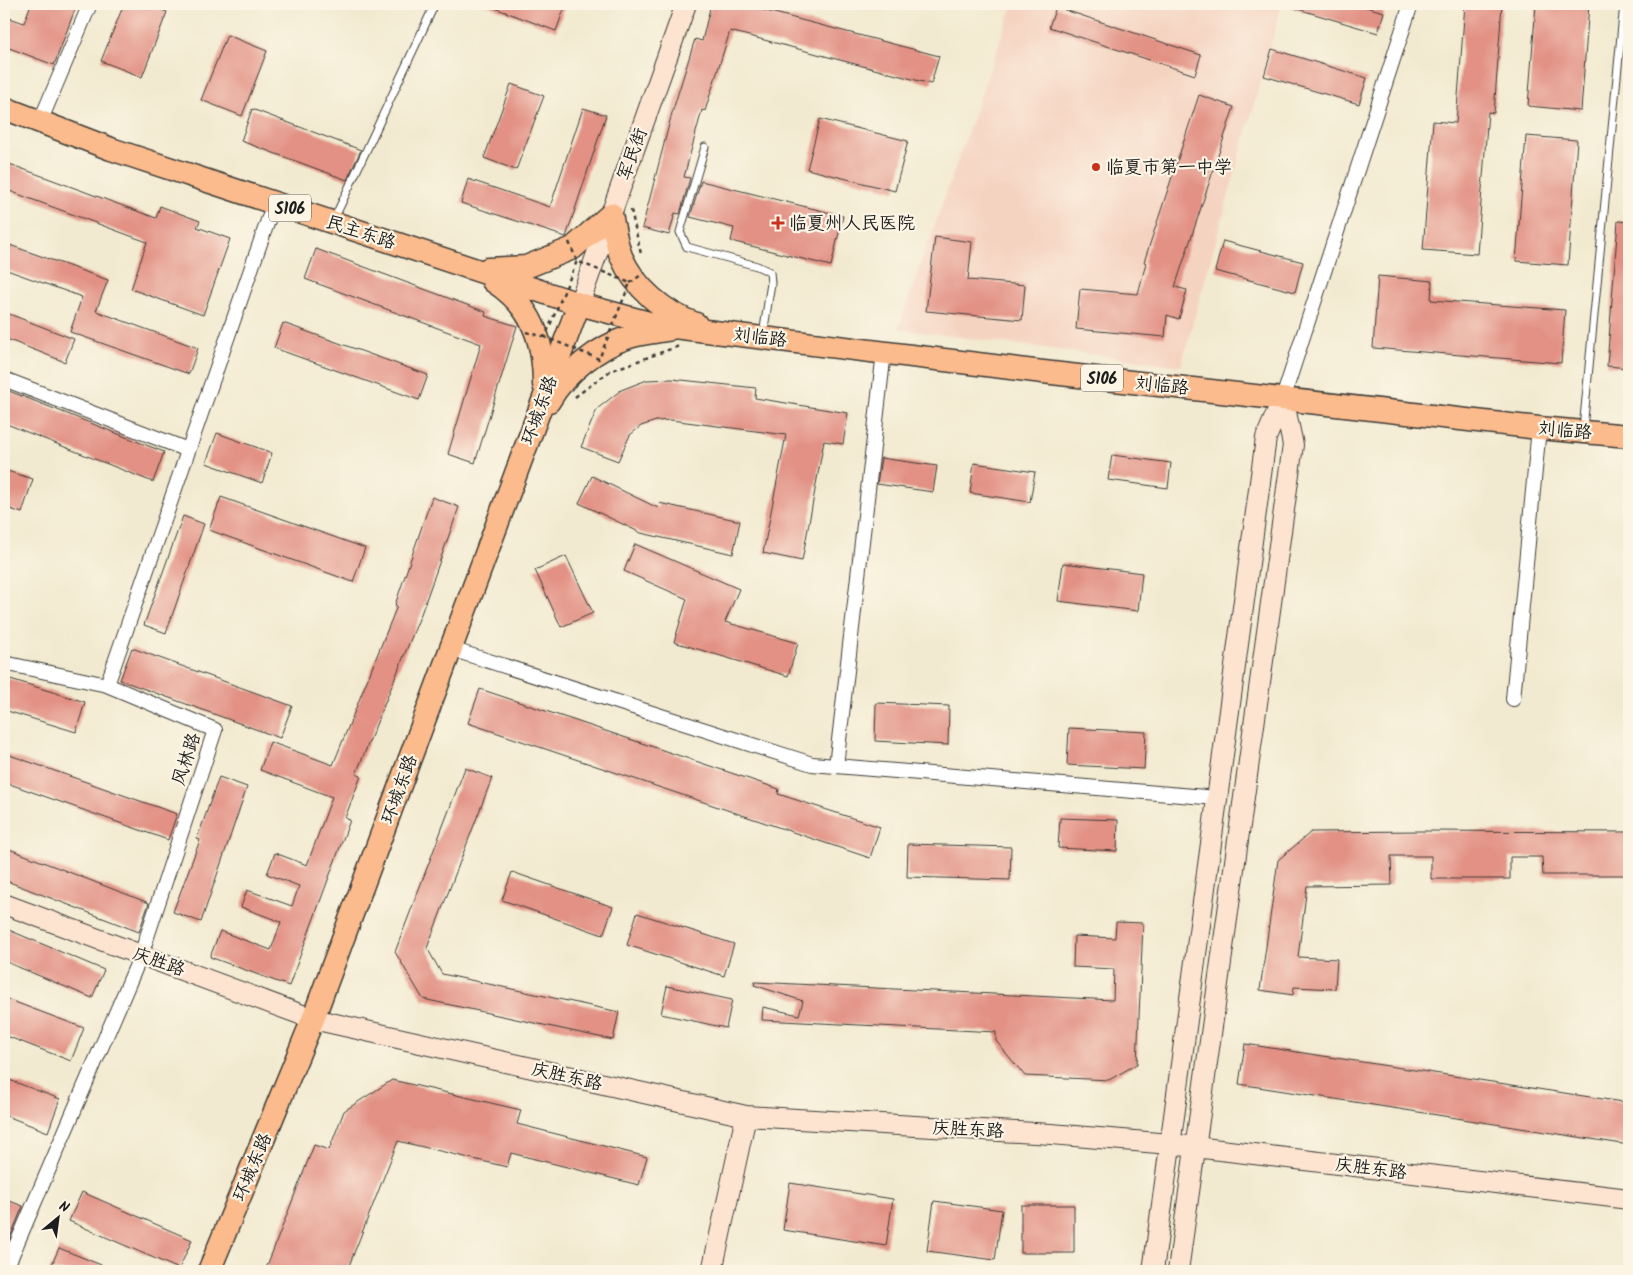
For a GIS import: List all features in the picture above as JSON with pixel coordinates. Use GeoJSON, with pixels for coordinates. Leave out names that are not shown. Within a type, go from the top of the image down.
{"type":"FeatureCollection","features":[{"type":"Feature","properties":{"kind":"main road","name":"军民街"},"geometry":{"type":"LineString","coordinates":[[578,304],[620,210],[686,4]]}},
{"type":"Feature","properties":{"kind":"main road","name":"民主东路"},"geometry":{"type":"LineString","coordinates":[[4,108],[111,149],[578,304]]}},
{"type":"Feature","properties":{"kind":"main road"},"geometry":{"type":"LineString","coordinates":[[475,270],[526,267],[573,248],[620,210]]}},
{"type":"Feature","properties":{"kind":"main road"},"geometry":{"type":"LineString","coordinates":[[620,210],[621,256],[644,292],[678,318],[719,332]]}},
{"type":"Feature","properties":{"kind":"main road"},"geometry":{"type":"LineString","coordinates":[[475,270],[507,290],[531,320],[538,338],[544,356],[544,394],[532,430]]}},
{"type":"Feature","properties":{"kind":"main road","name":"刘临路"},"geometry":{"type":"LineString","coordinates":[[578,304],[657,325],[1539,428],[1629,436]]}},
{"type":"Feature","properties":{"kind":"main road","name":"环城东路"},"geometry":{"type":"LineString","coordinates":[[209,1271],[313,1019],[578,304]]}},
{"type":"Feature","properties":{"kind":"main road"},"geometry":{"type":"LineString","coordinates":[[532,430],[555,390],[588,358],[628,338],[673,328],[719,332]]}},
{"type":"Feature","properties":{"kind":"main road"},"geometry":{"type":"LineString","coordinates":[[1153,1271],[1266,438],[1283,398]]}},
{"type":"Feature","properties":{"kind":"main road"},"geometry":{"type":"LineString","coordinates":[[1178,1271],[1293,445],[1283,398]]}},
{"type":"Feature","properties":{"kind":"main road","name":"庆胜路"},"geometry":{"type":"LineString","coordinates":[[4,904],[313,1019]]}},
{"type":"Feature","properties":{"kind":"main road","name":"庆胜东路"},"geometry":{"type":"LineString","coordinates":[[313,1019],[746,1116],[1051,1134],[1170,1144],[1629,1199]]}},
{"type":"Feature","properties":{"kind":"main road"},"geometry":{"type":"LineString","coordinates":[[712,1271],[746,1116]]}},
{"type":"Feature","properties":{"kind":"street"},"geometry":{"type":"LineString","coordinates":[[40,122],[90,4]]}},
{"type":"Feature","properties":{"kind":"street"},"geometry":{"type":"LineString","coordinates":[[1283,398],[1411,4]]}},
{"type":"Feature","properties":{"kind":"street"},"geometry":{"type":"LineString","coordinates":[[107,684],[274,203]]}},
{"type":"Feature","properties":{"kind":"street"},"geometry":{"type":"LineString","coordinates":[[836,766],[884,352]]}},
{"type":"Feature","properties":{"kind":"street"},"geometry":{"type":"LineString","coordinates":[[4,378],[188,450]]}},
{"type":"Feature","properties":{"kind":"street"},"geometry":{"type":"LineString","coordinates":[[1513,699],[1539,428]]}},
{"type":"Feature","properties":{"kind":"street"},"geometry":{"type":"LineString","coordinates":[[450,649],[812,764],[1217,798]]}},
{"type":"Feature","properties":{"kind":"street","name":"风林路"},"geometry":{"type":"LineString","coordinates":[[4,663],[107,684],[215,730],[141,955]]}},
{"type":"Feature","properties":{"kind":"street"},"geometry":{"type":"LineString","coordinates":[[5,1271],[141,955]]}},
{"type":"Feature","properties":{"kind":"lane"},"geometry":{"type":"LineString","coordinates":[[1583,432],[1624,4]]}},
{"type":"Feature","properties":{"kind":"lane"},"geometry":{"type":"LineString","coordinates":[[335,217],[433,8]]}},
{"type":"Feature","properties":{"kind":"lane"},"geometry":{"type":"LineString","coordinates":[[705,147],[680,232],[688,247],[757,266],[770,272],[771,283],[762,338]]}},
{"type":"Feature","properties":{"kind":"path"},"geometry":{"type":"LineString","coordinates":[[526,332],[546,337],[599,359],[630,283],[645,272],[620,210]]}},
{"type":"Feature","properties":{"kind":"path"},"geometry":{"type":"LineString","coordinates":[[569,242],[577,261],[630,283]]}},
{"type":"Feature","properties":{"kind":"path"},"geometry":{"type":"LineString","coordinates":[[546,337],[577,261]]}},
{"type":"Feature","properties":{"kind":"path"},"geometry":{"type":"LineString","coordinates":[[571,400],[610,371],[682,345]]}},
{"type":"Feature","properties":{"kind":"shaded area","name":"临夏市第一中学"},"geometry":{"type":"Polygon","coordinates":[[[1013,4],[1282,4],[1181,366],[898,329],[1013,4]]]}},
{"type":"Feature","properties":{"kind":"building"},"geometry":{"type":"Polygon","coordinates":[[[31,4],[77,4],[54,65],[4,46],[4,16],[24,23],[31,4]]]}},
{"type":"Feature","properties":{"kind":"building"},"geometry":{"type":"Polygon","coordinates":[[[124,4],[146,4],[167,12],[142,77],[101,61],[124,4]]]}},
{"type":"Feature","properties":{"kind":"building"},"geometry":{"type":"Polygon","coordinates":[[[484,4],[566,4],[556,31],[484,4]]]}},
{"type":"Feature","properties":{"kind":"building"},"geometry":{"type":"Polygon","coordinates":[[[711,4],[740,4],[939,56],[931,84],[730,31],[705,111],[702,110],[684,177],[690,178],[680,214],[675,213],[669,235],[642,228],[672,113],[695,39],[702,41],[711,4]]]}},
{"type":"Feature","properties":{"kind":"building"},"geometry":{"type":"Polygon","coordinates":[[[1291,4],[1355,4],[1384,12],[1378,33],[1291,7],[1291,4]]]}},
{"type":"Feature","properties":{"kind":"building"},"geometry":{"type":"Polygon","coordinates":[[[1465,4],[1502,4],[1494,113],[1488,112],[1477,254],[1423,250],[1433,121],[1456,123],[1465,4]]]}},
{"type":"Feature","properties":{"kind":"building"},"geometry":{"type":"Polygon","coordinates":[[[1536,4],[1589,4],[1581,111],[1528,106],[1536,4]]]}},
{"type":"Feature","properties":{"kind":"building"},"geometry":{"type":"Polygon","coordinates":[[[1056,7],[1201,55],[1195,75],[1049,27],[1056,7]]]}},
{"type":"Feature","properties":{"kind":"building"},"geometry":{"type":"Polygon","coordinates":[[[227,35],[267,51],[242,116],[201,100],[227,35]]]}},
{"type":"Feature","properties":{"kind":"building"},"geometry":{"type":"Polygon","coordinates":[[[1272,49],[1367,78],[1359,104],[1264,76],[1272,49]]]}},
{"type":"Feature","properties":{"kind":"building"},"geometry":{"type":"Polygon","coordinates":[[[511,84],[544,96],[516,170],[484,158],[511,84]]]}},
{"type":"Feature","properties":{"kind":"building"},"geometry":{"type":"Polygon","coordinates":[[[1199,95],[1234,107],[1175,287],[1187,290],[1179,319],[1167,315],[1165,337],[1076,329],[1080,289],[1138,294],[1146,263],[1144,262],[1199,95]]]}},
{"type":"Feature","properties":{"kind":"building"},"geometry":{"type":"Polygon","coordinates":[[[583,108],[606,115],[566,237],[461,203],[468,179],[550,207],[583,108]]]}},
{"type":"Feature","properties":{"kind":"building"},"geometry":{"type":"Polygon","coordinates":[[[252,109],[361,150],[347,180],[241,141],[252,109]]]}},
{"type":"Feature","properties":{"kind":"building"},"geometry":{"type":"Polygon","coordinates":[[[820,119],[908,141],[895,191],[807,169],[820,119]]]}},
{"type":"Feature","properties":{"kind":"building"},"geometry":{"type":"Polygon","coordinates":[[[1526,136],[1577,140],[1568,265],[1516,261],[1526,136]]]}},
{"type":"Feature","properties":{"kind":"building"},"geometry":{"type":"Polygon","coordinates":[[[4,162],[156,218],[160,206],[200,221],[197,227],[230,239],[203,315],[131,289],[147,242],[4,189],[4,162]]]}},
{"type":"Feature","properties":{"kind":"building","name":"临夏州人民医院"},"geometry":{"type":"Polygon","coordinates":[[[701,181],[843,216],[831,266],[731,241],[734,228],[690,217],[701,181]]]}},
{"type":"Feature","properties":{"kind":"building"},"geometry":{"type":"Polygon","coordinates":[[[1618,221],[1629,222],[1629,368],[1607,366],[1618,221]]]}},
{"type":"Feature","properties":{"kind":"building"},"geometry":{"type":"Polygon","coordinates":[[[935,237],[972,242],[968,280],[1025,285],[1022,320],[926,311],[935,237]]]}},
{"type":"Feature","properties":{"kind":"building"},"geometry":{"type":"Polygon","coordinates":[[[1223,241],[1303,262],[1295,292],[1215,271],[1223,241]]]}},
{"type":"Feature","properties":{"kind":"building"},"geometry":{"type":"Polygon","coordinates":[[[4,243],[108,280],[96,311],[198,348],[189,374],[70,332],[82,297],[4,269],[4,243]]]}},
{"type":"Feature","properties":{"kind":"building"},"geometry":{"type":"Polygon","coordinates":[[[316,249],[486,312],[485,316],[517,326],[475,463],[448,454],[481,344],[305,279],[316,249]]]}},
{"type":"Feature","properties":{"kind":"building"},"geometry":{"type":"Polygon","coordinates":[[[1378,276],[1432,281],[1431,300],[1565,310],[1561,363],[1373,348],[1378,276]]]}},
{"type":"Feature","properties":{"kind":"building"},"geometry":{"type":"Polygon","coordinates":[[[4,312],[74,339],[65,362],[4,338],[4,312]]]}},
{"type":"Feature","properties":{"kind":"building"},"geometry":{"type":"Polygon","coordinates":[[[283,323],[428,375],[419,400],[274,348],[283,323]]]}},
{"type":"Feature","properties":{"kind":"building"},"geometry":{"type":"Polygon","coordinates":[[[672,379],[756,388],[755,398],[848,413],[843,444],[824,441],[802,561],[763,553],[786,435],[671,420],[656,421],[641,426],[630,435],[618,461],[581,447],[597,409],[621,390],[647,380],[672,379]]]}},
{"type":"Feature","properties":{"kind":"building"},"geometry":{"type":"Polygon","coordinates":[[[4,389],[164,452],[153,482],[4,423],[4,389]]]}},
{"type":"Feature","properties":{"kind":"building"},"geometry":{"type":"Polygon","coordinates":[[[217,433],[272,453],[262,483],[206,463],[217,433]]]}},
{"type":"Feature","properties":{"kind":"building"},"geometry":{"type":"Polygon","coordinates":[[[1112,455],[1171,463],[1168,488],[1108,480],[1112,455]]]}},
{"type":"Feature","properties":{"kind":"building"},"geometry":{"type":"Polygon","coordinates":[[[881,458],[937,466],[933,492],[877,484],[881,458]]]}},
{"type":"Feature","properties":{"kind":"building"},"geometry":{"type":"Polygon","coordinates":[[[974,463],[1035,472],[1030,502],[970,493],[974,463]]]}},
{"type":"Feature","properties":{"kind":"building"},"geometry":{"type":"Polygon","coordinates":[[[4,470],[33,479],[22,513],[4,507],[4,470]]]}},
{"type":"Feature","properties":{"kind":"building"},"geometry":{"type":"Polygon","coordinates":[[[592,476],[658,508],[659,503],[740,521],[733,554],[641,533],[579,503],[592,476]]]}},
{"type":"Feature","properties":{"kind":"building"},"geometry":{"type":"Polygon","coordinates":[[[221,497],[365,548],[353,582],[209,530],[221,497]]]}},
{"type":"Feature","properties":{"kind":"building"},"geometry":{"type":"Polygon","coordinates":[[[432,497],[459,507],[421,614],[356,774],[361,776],[345,818],[350,820],[289,986],[210,957],[220,931],[271,950],[281,922],[241,907],[247,890],[292,906],[299,886],[267,874],[275,853],[307,865],[332,797],[260,770],[270,742],[333,765],[397,606],[395,605],[432,497]]]}},
{"type":"Feature","properties":{"kind":"building"},"geometry":{"type":"Polygon","coordinates":[[[183,516],[204,524],[166,633],[144,625],[183,516]]]}},
{"type":"Feature","properties":{"kind":"building"},"geometry":{"type":"Polygon","coordinates":[[[635,544],[739,589],[725,622],[798,643],[788,676],[674,642],[687,599],[624,571],[635,544]]]}},
{"type":"Feature","properties":{"kind":"building"},"geometry":{"type":"Polygon","coordinates":[[[566,556],[593,613],[561,627],[535,570],[566,556]]]}},
{"type":"Feature","properties":{"kind":"building"},"geometry":{"type":"Polygon","coordinates":[[[1063,563],[1142,573],[1138,611],[1058,601],[1063,563]]]}},
{"type":"Feature","properties":{"kind":"building"},"geometry":{"type":"Polygon","coordinates":[[[132,648],[292,706],[280,738],[120,680],[132,648]]]}},
{"type":"Feature","properties":{"kind":"building"},"geometry":{"type":"Polygon","coordinates":[[[4,677],[85,702],[76,732],[4,710],[4,677]]]}},
{"type":"Feature","properties":{"kind":"building"},"geometry":{"type":"Polygon","coordinates":[[[480,689],[779,789],[778,794],[880,827],[870,858],[468,723],[480,689]]]}},
{"type":"Feature","properties":{"kind":"building"},"geometry":{"type":"Polygon","coordinates":[[[876,703],[949,706],[948,745],[875,741],[876,703]]]}},
{"type":"Feature","properties":{"kind":"building"},"geometry":{"type":"Polygon","coordinates":[[[1069,728],[1146,732],[1144,769],[1067,765],[1069,728]]]}},
{"type":"Feature","properties":{"kind":"building"},"geometry":{"type":"Polygon","coordinates":[[[4,753],[177,814],[168,840],[4,782],[4,753]]]}},
{"type":"Feature","properties":{"kind":"building"},"geometry":{"type":"Polygon","coordinates":[[[465,768],[492,778],[427,948],[442,974],[619,1012],[613,1040],[423,999],[395,952],[465,768]]]}},
{"type":"Feature","properties":{"kind":"building"},"geometry":{"type":"Polygon","coordinates":[[[219,777],[247,787],[201,922],[173,912],[200,840],[197,839],[219,777]]]}},
{"type":"Feature","properties":{"kind":"building"},"geometry":{"type":"Polygon","coordinates":[[[1060,818],[1118,820],[1117,851],[1058,848],[1060,818]]]}},
{"type":"Feature","properties":{"kind":"building"},"geometry":{"type":"Polygon","coordinates":[[[1311,832],[1629,832],[1629,875],[1543,875],[1542,857],[1510,857],[1510,879],[1431,879],[1431,856],[1391,856],[1392,885],[1307,886],[1298,957],[1337,959],[1335,989],[1294,987],[1293,995],[1260,990],[1278,860],[1311,832]]]}},
{"type":"Feature","properties":{"kind":"building"},"geometry":{"type":"Polygon","coordinates":[[[908,844],[1011,847],[1010,880],[907,877],[908,844]]]}},
{"type":"Feature","properties":{"kind":"building"},"geometry":{"type":"Polygon","coordinates":[[[4,847],[149,903],[139,932],[4,880],[4,847]]]}},
{"type":"Feature","properties":{"kind":"building"},"geometry":{"type":"Polygon","coordinates":[[[512,872],[613,907],[603,935],[502,900],[512,872]]]}},
{"type":"Feature","properties":{"kind":"building"},"geometry":{"type":"Polygon","coordinates":[[[637,913],[734,944],[724,976],[627,945],[637,913]]]}},
{"type":"Feature","properties":{"kind":"building"},"geometry":{"type":"Polygon","coordinates":[[[1116,922],[1143,923],[1137,1064],[1109,1080],[1025,1076],[996,1041],[996,1032],[762,1020],[763,1007],[799,1015],[803,1001],[754,985],[755,982],[1113,1000],[1114,969],[1073,967],[1074,936],[1115,938],[1116,922]]]}},
{"type":"Feature","properties":{"kind":"building"},"geometry":{"type":"Polygon","coordinates":[[[4,928],[104,970],[92,998],[4,961],[4,928]]]}},
{"type":"Feature","properties":{"kind":"building"},"geometry":{"type":"Polygon","coordinates":[[[667,986],[732,1000],[726,1028],[661,1014],[667,986]]]}},
{"type":"Feature","properties":{"kind":"building"},"geometry":{"type":"Polygon","coordinates":[[[4,998],[84,1028],[71,1061],[4,1035],[4,998]]]}},
{"type":"Feature","properties":{"kind":"building"},"geometry":{"type":"Polygon","coordinates":[[[1245,1044],[1629,1103],[1629,1145],[1239,1084],[1245,1044]]]}},
{"type":"Feature","properties":{"kind":"building"},"geometry":{"type":"Polygon","coordinates":[[[4,1078],[60,1099],[48,1132],[4,1115],[4,1078]]]}},
{"type":"Feature","properties":{"kind":"building"},"geometry":{"type":"Polygon","coordinates":[[[392,1080],[521,1110],[517,1124],[647,1157],[639,1185],[511,1153],[507,1167],[398,1141],[347,1271],[265,1271],[314,1145],[329,1150],[344,1111],[392,1080]]]}},
{"type":"Feature","properties":{"kind":"building"},"geometry":{"type":"Polygon","coordinates":[[[790,1183],[893,1199],[886,1246],[783,1230],[790,1183]]]}},
{"type":"Feature","properties":{"kind":"building"},"geometry":{"type":"Polygon","coordinates":[[[82,1192],[192,1240],[179,1269],[69,1221],[82,1192]]]}},
{"type":"Feature","properties":{"kind":"building"},"geometry":{"type":"Polygon","coordinates":[[[4,1199],[23,1206],[4,1252],[4,1199]]]}},
{"type":"Feature","properties":{"kind":"building"},"geometry":{"type":"Polygon","coordinates":[[[934,1201],[1002,1210],[995,1260],[927,1251],[934,1201]]]}},
{"type":"Feature","properties":{"kind":"building"},"geometry":{"type":"Polygon","coordinates":[[[1021,1205],[1074,1205],[1074,1253],[1021,1253],[1021,1205]]]}},
{"type":"Feature","properties":{"kind":"building"},"geometry":{"type":"Polygon","coordinates":[[[59,1248],[116,1271],[49,1271],[59,1248]]]}},
{"type":"Feature","properties":{"kind":"place","name":"临夏市第一中学"},"geometry":{"type":"Point","coordinates":[1096,167]}},
{"type":"Feature","properties":{"kind":"place","name":"临夏州人民医院"},"geometry":{"type":"Point","coordinates":[778,223]}}]}
